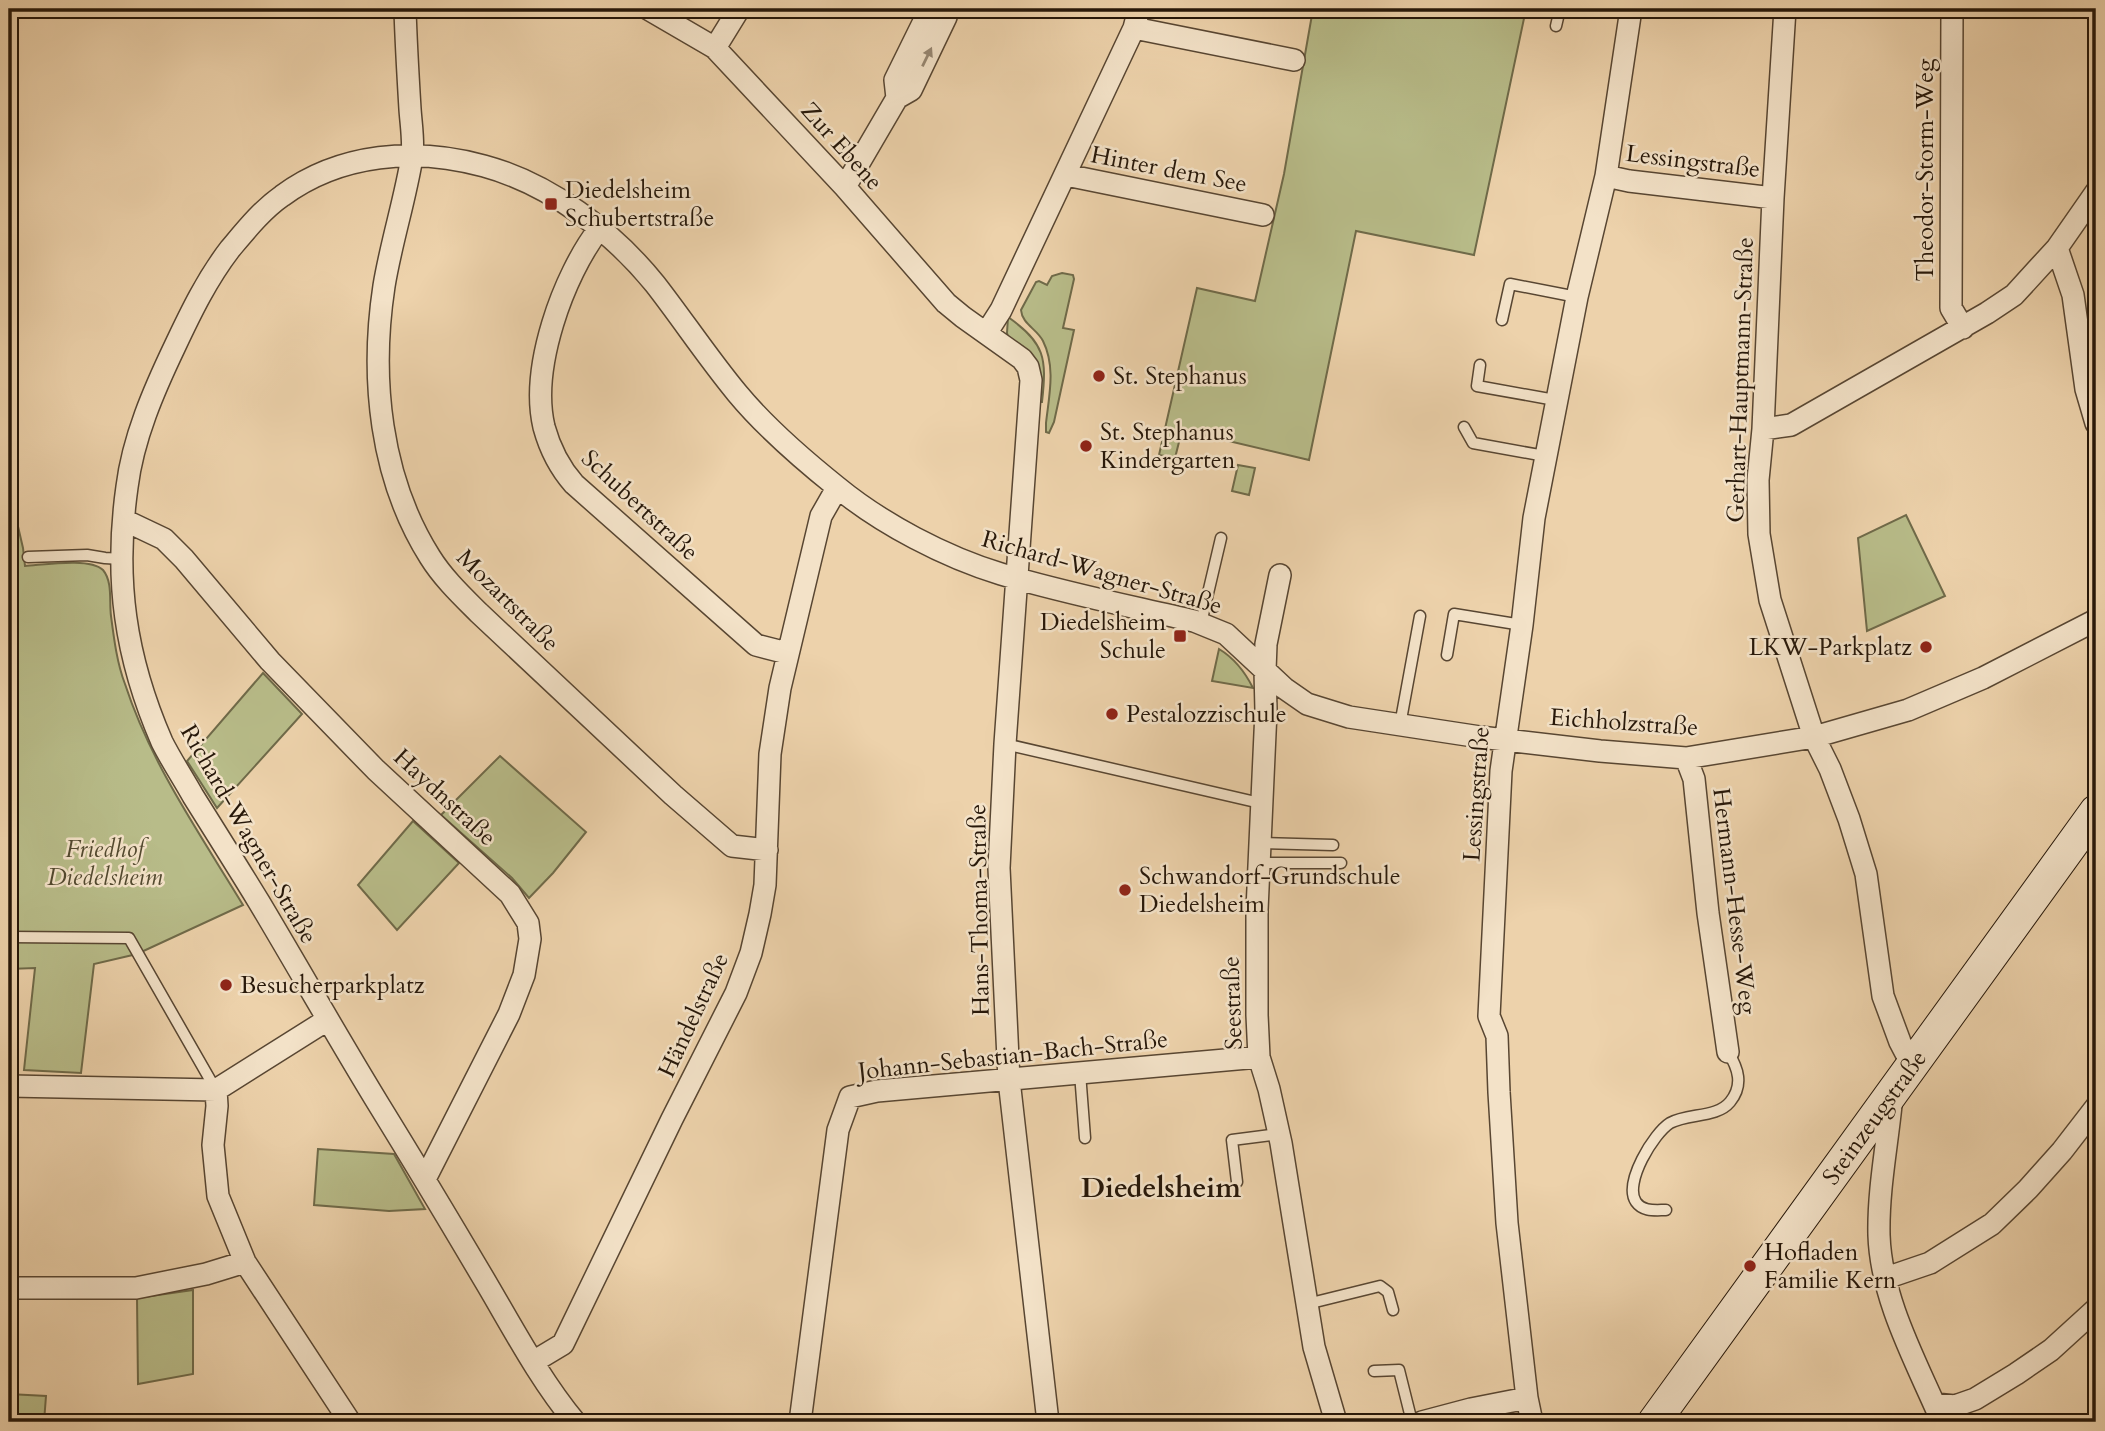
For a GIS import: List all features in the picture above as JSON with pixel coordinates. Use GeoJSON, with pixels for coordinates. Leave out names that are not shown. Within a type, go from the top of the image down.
{"type":"FeatureCollection","features":[{"type":"Feature","properties":{"kind":"street","name":"Mozartstraße"},"geometry":{"type":"LineString","coordinates":[[405,9],[412,154],[384,289],[379,379],[384,436],[398,493],[431,559],[464,598],[732,846],[767,850]]}},
{"type":"Feature","properties":{"kind":"street","name":"Zur Ebene"},"geometry":{"type":"LineString","coordinates":[[648,9],[715,48],[845,187],[946,303],[987,332]]}},
{"type":"Feature","properties":{"kind":"street"},"geometry":{"type":"LineString","coordinates":[[715,48],[739,9]]}},
{"type":"Feature","properties":{"kind":"street"},"geometry":{"type":"LineString","coordinates":[[897,98],[895,80],[930,9]]}},
{"type":"Feature","properties":{"kind":"street"},"geometry":{"type":"LineString","coordinates":[[845,187],[897,98],[911,90],[946,17],[944,9]]}},
{"type":"Feature","properties":{"kind":"street","name":"Lessingstraße"},"geometry":{"type":"LineString","coordinates":[[1532,1422],[1507,1223],[1497,1036],[1489,1016],[1501,771],[1534,518],[1555,400],[1606,176],[1631,9]]}},
{"type":"Feature","properties":{"kind":"street","name":"Gerhart-Hauptmann-Straße"},"geometry":{"type":"LineString","coordinates":[[1785,9],[1758,480],[1759,534],[1770,600],[1815,737],[1849,819],[1866,874],[1883,996],[1900,1042],[1912,1065]]}},
{"type":"Feature","properties":{"kind":"street","name":"Theodor-Storm-Weg"},"geometry":{"type":"LineString","coordinates":[[1952,9],[1951,308],[1963,328]]}},
{"type":"Feature","properties":{"kind":"street","name":"Hinter dem See"},"geometry":{"type":"LineString","coordinates":[[987,332],[1001,310],[1066,175],[1137,18],[1294,60]]}},
{"type":"Feature","properties":{"kind":"street","name":"Richard-Wagner-Straße"},"geometry":{"type":"LineString","coordinates":[[575,1422],[533,1363],[165,747],[141,687],[130,648],[124,614],[121,559],[127,483],[140,430],[159,380],[202,290],[243,234],[280,197],[307,180],[360,160],[412,154],[475,163],[525,179],[562,200],[630,257],[656,285],[741,398],[837,488],[868,510],[908,534],[979,566],[1201,624],[1226,634],[1265,670]]}},
{"type":"Feature","properties":{"kind":"street","name":"Hinter dem See"},"geometry":{"type":"LineString","coordinates":[[1066,175],[1262,215]]}},
{"type":"Feature","properties":{"kind":"street","name":"Lessingstraße"},"geometry":{"type":"LineString","coordinates":[[1606,176],[1773,198]]}},
{"type":"Feature","properties":{"kind":"street"},"geometry":{"type":"LineString","coordinates":[[1763,429],[1791,425],[1963,328],[2014,295],[2057,248],[2096,192]]}},
{"type":"Feature","properties":{"kind":"street","name":"Schubertstraße"},"geometry":{"type":"LineString","coordinates":[[598,229],[583,250],[559,303],[542,374],[544,425],[552,451],[574,484],[756,645],[788,653]]}},
{"type":"Feature","properties":{"kind":"street"},"geometry":{"type":"LineString","coordinates":[[2057,248],[2073,295],[2086,389],[2096,423]]}},
{"type":"Feature","properties":{"kind":"street","name":"Hans-Thoma-Straße"},"geometry":{"type":"LineString","coordinates":[[987,332],[1023,359],[1031,380],[1005,744],[999,868],[1009,1080],[1048,1422]]}},
{"type":"Feature","properties":{"kind":"street","name":"Händelstraße"},"geometry":{"type":"LineString","coordinates":[[533,1363],[563,1344],[736,993],[751,953],[760,914],[767,850],[770,754],[788,653],[821,516],[837,488]]}},
{"type":"Feature","properties":{"kind":"street","name":"Haydnstraße"},"geometry":{"type":"LineString","coordinates":[[124,520],[164,539],[184,558],[270,661],[376,770],[510,894],[528,923],[530,939],[524,975],[509,1014],[425,1179]]}},
{"type":"Feature","properties":{"kind":"street","name":"Seestraße"},"geometry":{"type":"LineString","coordinates":[[1280,575],[1266,645],[1256,1015],[1259,1057],[1279,1134],[1314,1347],[1336,1422]]}},
{"type":"Feature","properties":{"kind":"street","name":"Eichholzstraße"},"geometry":{"type":"LineString","coordinates":[[1265,670],[1307,704],[1349,717],[1600,751],[1686,758],[1815,737],[1908,710],[1983,678],[2096,620]]}},
{"type":"Feature","properties":{"kind":"street","name":"Hermann-Hesse-Weg"},"geometry":{"type":"LineString","coordinates":[[1686,758],[1694,779],[1707,913],[1728,1052]]}},
{"type":"Feature","properties":{"kind":"street","name":"Steinzeugstraße"},"geometry":{"type":"LineString","coordinates":[[1654,1422],[2096,811]]}},
{"type":"Feature","properties":{"kind":"street"},"geometry":{"type":"LineString","coordinates":[[9,1086],[216,1090],[327,1020]]}},
{"type":"Feature","properties":{"kind":"street","name":"Johann-Sebastian-Bach-Straße"},"geometry":{"type":"LineString","coordinates":[[800,1422],[838,1130],[850,1097],[877,1091],[1259,1057]]}},
{"type":"Feature","properties":{"kind":"street"},"geometry":{"type":"LineString","coordinates":[[216,1090],[213,1145],[218,1196],[245,1262],[350,1422]]}},
{"type":"Feature","properties":{"kind":"street"},"geometry":{"type":"LineString","coordinates":[[1892,1093],[1879,1236],[1886,1278],[1899,1322],[1938,1413],[1985,1392],[2016,1374],[2051,1350],[2096,1309]]}},
{"type":"Feature","properties":{"kind":"street"},"geometry":{"type":"LineString","coordinates":[[1886,1278],[1930,1263],[1992,1224],[2062,1151],[2096,1107]]}},
{"type":"Feature","properties":{"kind":"street"},"geometry":{"type":"LineString","coordinates":[[9,1289],[136,1288],[206,1274],[245,1262]]}},
{"type":"Feature","properties":{"kind":"street"},"geometry":{"type":"LineString","coordinates":[[1422,1422],[1527,1398]]}},
{"type":"Feature","properties":{"kind":"lane"},"geometry":{"type":"LineString","coordinates":[[1556,26],[1560,9]]}},
{"type":"Feature","properties":{"kind":"lane"},"geometry":{"type":"LineString","coordinates":[[1502,320],[1510,284],[1577,297]]}},
{"type":"Feature","properties":{"kind":"lane"},"geometry":{"type":"LineString","coordinates":[[1480,365],[1477,386],[1555,400]]}},
{"type":"Feature","properties":{"kind":"lane"},"geometry":{"type":"LineString","coordinates":[[1464,427],[1473,443],[1545,456]]}},
{"type":"Feature","properties":{"kind":"lane"},"geometry":{"type":"LineString","coordinates":[[1201,624],[1221,538]]}},
{"type":"Feature","properties":{"kind":"lane"},"geometry":{"type":"LineString","coordinates":[[28,557],[87,555],[121,559]]}},
{"type":"Feature","properties":{"kind":"lane"},"geometry":{"type":"LineString","coordinates":[[1447,655],[1454,614],[1522,625]]}},
{"type":"Feature","properties":{"kind":"lane"},"geometry":{"type":"LineString","coordinates":[[1400,725],[1420,616]]}},
{"type":"Feature","properties":{"kind":"lane"},"geometry":{"type":"LineString","coordinates":[[1005,744],[1260,803]]}},
{"type":"Feature","properties":{"kind":"lane"},"geometry":{"type":"LineString","coordinates":[[1259,853],[1333,845]]}},
{"type":"Feature","properties":{"kind":"lane"},"geometry":{"type":"LineString","coordinates":[[1259,853],[1341,863]]}},
{"type":"Feature","properties":{"kind":"lane"},"geometry":{"type":"LineString","coordinates":[[9,937],[129,938],[216,1090]]}},
{"type":"Feature","properties":{"kind":"lane"},"geometry":{"type":"LineString","coordinates":[[1666,1210],[1646,1209],[1638,1205],[1633,1195],[1636,1170],[1668,1124],[1683,1117],[1718,1110],[1729,1103],[1735,1092],[1738,1067],[1728,1052]]}},
{"type":"Feature","properties":{"kind":"lane"},"geometry":{"type":"LineString","coordinates":[[1080,1073],[1085,1138]]}},
{"type":"Feature","properties":{"kind":"lane"},"geometry":{"type":"LineString","coordinates":[[1237,1182],[1232,1140],[1279,1134]]}},
{"type":"Feature","properties":{"kind":"lane"},"geometry":{"type":"LineString","coordinates":[[1307,1304],[1380,1286],[1388,1292],[1393,1311]]}},
{"type":"Feature","properties":{"kind":"lane"},"geometry":{"type":"LineString","coordinates":[[1374,1371],[1399,1370],[1412,1422]]}},
{"type":"Feature","properties":{"kind":"green space"},"geometry":{"type":"Polygon","coordinates":[[[1313,9],[1526,9],[1474,255],[1356,231],[1309,460],[1182,430],[1175,458],[1159,455],[1197,288],[1255,301],[1284,174],[1313,9]]]}},
{"type":"Feature","properties":{"kind":"green space"},"geometry":{"type":"Polygon","coordinates":[[[1062,273],[1073,275],[1074,279],[1063,328],[1074,330],[1054,422],[1049,433],[1046,432],[1050,382],[1047,351],[1043,341],[1024,319],[1021,310],[1036,282],[1047,285],[1052,276],[1062,273]]]}},
{"type":"Feature","properties":{"kind":"green space"},"geometry":{"type":"Polygon","coordinates":[[[1008,317],[1030,335],[1041,353],[1044,374],[1042,402],[1039,402],[1008,337],[1008,317]]]}},
{"type":"Feature","properties":{"kind":"green space"},"geometry":{"type":"Polygon","coordinates":[[[1238,465],[1255,468],[1249,495],[1232,491],[1238,465]]]}},
{"type":"Feature","properties":{"kind":"green space","name":"Friedhof Diedelsheim"},"geometry":{"type":"Polygon","coordinates":[[[9,492],[25,566],[88,564],[97,566],[106,575],[118,659],[136,714],[162,770],[243,905],[137,954],[94,964],[81,1073],[24,1070],[35,968],[9,969],[9,492]]]}},
{"type":"Feature","properties":{"kind":"green space"},"geometry":{"type":"Polygon","coordinates":[[[1906,515],[1945,596],[1867,631],[1858,538],[1906,515]]]}},
{"type":"Feature","properties":{"kind":"green space"},"geometry":{"type":"Polygon","coordinates":[[[1219,649],[1239,666],[1253,688],[1212,681],[1219,649]]]}},
{"type":"Feature","properties":{"kind":"green space"},"geometry":{"type":"Polygon","coordinates":[[[263,673],[302,714],[217,808],[187,761],[263,673]]]}},
{"type":"Feature","properties":{"kind":"green space"},"geometry":{"type":"Polygon","coordinates":[[[500,756],[586,832],[529,898],[512,878],[441,815],[500,756]]]}},
{"type":"Feature","properties":{"kind":"green space"},"geometry":{"type":"Polygon","coordinates":[[[413,821],[459,863],[397,930],[358,885],[413,821]]]}},
{"type":"Feature","properties":{"kind":"green space"},"geometry":{"type":"Polygon","coordinates":[[[318,1149],[394,1154],[425,1209],[389,1211],[314,1205],[318,1149]]]}},
{"type":"Feature","properties":{"kind":"green space"},"geometry":{"type":"Polygon","coordinates":[[[193,1290],[193,1374],[138,1384],[137,1298],[193,1290]]]}},
{"type":"Feature","properties":{"kind":"green space"},"geometry":{"type":"Polygon","coordinates":[[[9,1394],[46,1396],[44,1422],[9,1422],[9,1394]]]}},
{"type":"Feature","properties":{"kind":"place","name":"Diedelsheim Schubertstraße"},"geometry":{"type":"Point","coordinates":[551,204]}},
{"type":"Feature","properties":{"kind":"place","name":"St. Stephanus"},"geometry":{"type":"Point","coordinates":[1099,376]}},
{"type":"Feature","properties":{"kind":"place","name":"St. Stephanus Kindergarten"},"geometry":{"type":"Point","coordinates":[1086,446]}},
{"type":"Feature","properties":{"kind":"place","name":"Diedelsheim Schule"},"geometry":{"type":"Point","coordinates":[1180,636]}},
{"type":"Feature","properties":{"kind":"place","name":"LKW-Parkplatz"},"geometry":{"type":"Point","coordinates":[1926,647]}},
{"type":"Feature","properties":{"kind":"place","name":"Pestalozzischule"},"geometry":{"type":"Point","coordinates":[1112,714]}},
{"type":"Feature","properties":{"kind":"place","name":"Schwandorf-Grundschule Diedelsheim"},"geometry":{"type":"Point","coordinates":[1125,890]}},
{"type":"Feature","properties":{"kind":"place","name":"Besucherparkplatz"},"geometry":{"type":"Point","coordinates":[226,985]}},
{"type":"Feature","properties":{"kind":"place","name":"Hofladen Familie Kern"},"geometry":{"type":"Point","coordinates":[1750,1266]}},
{"type":"Feature","properties":{"kind":"district","name":"Diedelsheim"},"geometry":{"type":"Point","coordinates":[1161,1187]}}]}
